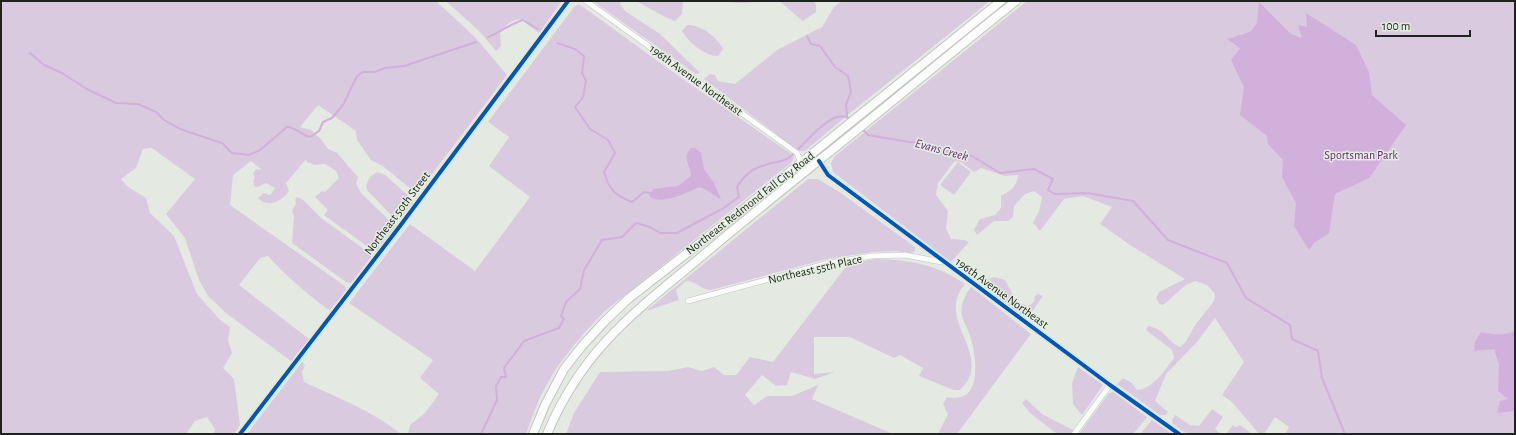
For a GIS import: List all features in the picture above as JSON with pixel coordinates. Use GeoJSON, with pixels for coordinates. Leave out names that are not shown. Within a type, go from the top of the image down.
{"type":"FeatureCollection","features":[{"type":"Feature","properties":{"kind":"main road","name":"Northeast Redmond Fall City Road"},"geometry":{"type":"LineString","coordinates":[[533,434],[544,405],[564,369],[582,346],[628,299],[823,146],[1001,1]]}},
{"type":"Feature","properties":{"kind":"main road","name":"Northeast Redmond Fall City Road"},"geometry":{"type":"LineString","coordinates":[[547,434],[557,410],[576,377],[613,332],[637,310],[799,176],[1016,1]]}},
{"type":"Feature","properties":{"kind":"main road"},"geometry":{"type":"LineString","coordinates":[[819,161],[823,146]]}},
{"type":"Feature","properties":{"kind":"main road"},"geometry":{"type":"LineString","coordinates":[[799,176],[801,163]]}},
{"type":"Feature","properties":{"kind":"street","name":"Northeast 50th Street"},"geometry":{"type":"LineString","coordinates":[[240,434],[400,226],[568,1]]}},
{"type":"Feature","properties":{"kind":"street","name":"196th Avenue Northeast"},"geometry":{"type":"LineString","coordinates":[[586,1],[797,153],[801,163]]}},
{"type":"Feature","properties":{"kind":"street","name":"196th Avenue Northeast"},"geometry":{"type":"LineString","coordinates":[[819,161],[828,175],[943,262],[1179,434]]}},
{"type":"Feature","properties":{"kind":"street","name":"Northeast 55th Place"},"geometry":{"type":"LineString","coordinates":[[688,301],[825,264],[871,256],[906,255],[943,262]]}},
{"type":"Feature","properties":{"kind":"street"},"geometry":{"type":"LineString","coordinates":[[1074,434],[1110,385]]}},
{"type":"Feature","properties":{"kind":"green space"},"geometry":{"type":"Polygon","coordinates":[[[1,1],[436,1],[475,37],[507,75],[417,194],[384,167],[371,160],[357,140],[356,131],[318,105],[300,127],[311,130],[321,139],[328,149],[337,153],[358,177],[356,184],[361,193],[395,226],[377,250],[372,250],[324,215],[328,210],[315,197],[322,191],[325,192],[339,178],[336,171],[325,164],[315,165],[307,162],[306,159],[286,183],[289,191],[286,195],[279,201],[270,203],[266,203],[258,198],[264,193],[270,195],[275,188],[266,183],[255,187],[253,181],[255,177],[253,174],[256,169],[262,170],[251,161],[233,175],[230,205],[345,286],[346,290],[330,310],[296,284],[268,256],[260,258],[239,285],[309,339],[291,361],[226,313],[208,296],[199,280],[185,238],[166,214],[195,179],[152,148],[143,149],[136,168],[121,179],[128,187],[146,198],[150,213],[174,236],[197,294],[220,320],[230,327],[228,340],[232,353],[223,368],[234,379],[240,425],[234,434],[213,434],[215,429],[207,417],[195,421],[186,434],[1,434],[1,1]]]}},
{"type":"Feature","properties":{"kind":"green space"},"geometry":{"type":"Polygon","coordinates":[[[446,1],[562,1],[539,33],[520,19],[510,22],[500,32],[501,46],[496,51],[481,33],[446,1]]]}},
{"type":"Feature","properties":{"kind":"green space"},"geometry":{"type":"Polygon","coordinates":[[[593,1],[621,1],[620,4],[625,11],[660,34],[700,73],[696,74],[690,70],[593,1]]]}},
{"type":"Feature","properties":{"kind":"green space"},"geometry":{"type":"Polygon","coordinates":[[[636,1],[683,1],[682,14],[675,21],[636,1]]]}},
{"type":"Feature","properties":{"kind":"green space"},"geometry":{"type":"Polygon","coordinates":[[[716,1],[778,1],[740,3],[716,1]]]}},
{"type":"Feature","properties":{"kind":"green space"},"geometry":{"type":"Polygon","coordinates":[[[779,1],[814,1],[816,5],[816,12],[803,21],[779,1]]]}},
{"type":"Feature","properties":{"kind":"green space"},"geometry":{"type":"Polygon","coordinates":[[[842,1],[990,1],[805,151],[801,151],[793,147],[704,79],[710,74],[715,75],[718,81],[735,84],[777,50],[822,27],[834,7],[842,1]]]}},
{"type":"Feature","properties":{"kind":"green space","name":"Sportsman Park"},"geometry":{"type":"Polygon","coordinates":[[[1027,1],[1515,1],[1515,434],[1285,434],[1289,427],[1275,417],[1264,434],[1259,434],[1232,402],[1222,395],[1244,362],[1215,318],[1197,342],[1166,374],[1155,401],[1168,412],[1165,415],[1160,415],[1117,384],[1123,378],[1132,383],[1137,390],[1143,389],[1153,383],[1163,373],[1174,358],[1172,350],[1146,330],[1148,326],[1159,330],[1180,347],[1185,343],[1196,324],[1214,301],[1215,294],[1207,285],[1195,281],[1186,285],[1163,305],[1159,304],[1156,298],[1159,292],[1185,279],[1130,245],[1100,224],[1112,207],[1083,196],[1064,199],[1040,231],[1033,223],[1039,211],[1042,197],[1034,191],[1025,194],[1014,206],[1013,217],[1008,221],[994,221],[977,235],[974,230],[980,219],[995,215],[1001,208],[1001,196],[1013,188],[1018,175],[1005,176],[981,168],[974,172],[961,162],[955,161],[938,183],[936,195],[948,211],[946,228],[951,239],[969,242],[951,262],[833,172],[831,163],[835,156],[1027,1]]]}},
{"type":"Feature","properties":{"kind":"green space"},"geometry":{"type":"Polygon","coordinates":[[[579,4],[794,157],[792,162],[605,311],[568,352],[552,375],[539,400],[526,434],[408,434],[410,425],[425,413],[439,394],[420,378],[433,360],[349,303],[410,224],[475,271],[530,197],[489,166],[509,137],[488,122],[574,7],[579,4]]]}},
{"type":"Feature","properties":{"kind":"green space"},"geometry":{"type":"Polygon","coordinates":[[[687,25],[692,25],[703,29],[717,40],[723,49],[718,56],[702,51],[688,40],[682,31],[687,25]]]}},
{"type":"Feature","properties":{"kind":"green space"},"geometry":{"type":"Polygon","coordinates":[[[958,162],[971,172],[954,195],[940,185],[958,162]]]}},
{"type":"Feature","properties":{"kind":"green space"},"geometry":{"type":"Polygon","coordinates":[[[377,172],[385,175],[412,199],[413,202],[399,220],[396,220],[367,190],[366,185],[370,177],[377,172]]]}},
{"type":"Feature","properties":{"kind":"green space"},"geometry":{"type":"Polygon","coordinates":[[[808,179],[818,179],[841,193],[915,247],[915,251],[911,253],[894,251],[873,252],[827,259],[711,290],[704,289],[693,282],[686,281],[676,290],[679,300],[646,311],[808,179]]]}},
{"type":"Feature","properties":{"kind":"green space"},"geometry":{"type":"Polygon","coordinates":[[[297,197],[302,199],[321,218],[371,254],[371,257],[351,283],[346,282],[292,243],[294,216],[292,210],[296,204],[295,200],[297,197]]]}},
{"type":"Feature","properties":{"kind":"green space"},"geometry":{"type":"Polygon","coordinates":[[[875,259],[922,264],[944,272],[965,284],[957,298],[956,313],[968,346],[971,358],[971,369],[968,380],[960,390],[954,390],[919,376],[923,368],[900,355],[894,358],[850,337],[814,337],[814,374],[835,372],[815,379],[791,372],[787,385],[776,386],[762,375],[745,395],[754,405],[767,396],[792,396],[818,385],[812,399],[893,434],[566,434],[574,413],[600,372],[668,371],[688,367],[702,371],[714,367],[724,375],[736,375],[750,357],[773,362],[848,264],[875,259]]]}},
{"type":"Feature","properties":{"kind":"green space"},"geometry":{"type":"Polygon","coordinates":[[[994,277],[1005,280],[1017,302],[1028,306],[1034,302],[1035,296],[1038,294],[1043,296],[1029,316],[1025,317],[984,286],[985,281],[994,277]]]}},
{"type":"Feature","properties":{"kind":"green space"},"geometry":{"type":"Polygon","coordinates":[[[971,287],[1031,334],[957,434],[938,434],[948,414],[943,404],[947,397],[958,398],[966,394],[972,388],[975,358],[970,336],[962,316],[964,300],[971,287]]]}},
{"type":"Feature","properties":{"kind":"green space"},"geometry":{"type":"Polygon","coordinates":[[[302,362],[305,365],[302,372],[304,382],[366,411],[401,434],[247,434],[302,362]]]}},
{"type":"Feature","properties":{"kind":"green space"},"geometry":{"type":"Polygon","coordinates":[[[1078,367],[1103,385],[1082,415],[1073,404],[1072,383],[1078,367]]]}},
{"type":"Feature","properties":{"kind":"green space"},"geometry":{"type":"Polygon","coordinates":[[[1113,392],[1147,417],[1133,434],[1079,434],[1109,393],[1113,392]]]}},
{"type":"Feature","properties":{"kind":"green space"},"geometry":{"type":"Polygon","coordinates":[[[1026,399],[1042,414],[1073,430],[1070,434],[1057,434],[1030,413],[1022,403],[1026,399]]]}},
{"type":"Feature","properties":{"kind":"green space"},"geometry":{"type":"Polygon","coordinates":[[[1212,409],[1223,417],[1215,429],[1221,434],[1187,434],[1173,424],[1172,420],[1175,415],[1190,425],[1199,426],[1212,409]]]}},
{"type":"Feature","properties":{"kind":"green space"},"geometry":{"type":"Polygon","coordinates":[[[1152,420],[1172,434],[1140,434],[1152,420]]]}},
{"type":"Feature","properties":{"kind":"green space"},"geometry":{"type":"Polygon","coordinates":[[[1233,425],[1236,427],[1240,425],[1252,434],[1226,434],[1233,425]]]}},
{"type":"Feature","properties":{"kind":"shaded area"},"geometry":{"type":"Polygon","coordinates":[[[1259,2],[1291,34],[1302,38],[1298,25],[1307,27],[1306,13],[1356,45],[1369,72],[1372,95],[1406,125],[1369,178],[1335,194],[1329,233],[1314,243],[1309,250],[1294,226],[1296,203],[1282,177],[1283,160],[1268,144],[1267,136],[1240,115],[1244,87],[1231,60],[1240,48],[1227,39],[1250,32],[1257,23],[1259,2]]]}},
{"type":"Feature","properties":{"kind":"shaded area"},"geometry":{"type":"Polygon","coordinates":[[[691,148],[695,148],[701,153],[704,169],[714,183],[721,199],[699,187],[668,199],[662,200],[650,197],[650,193],[654,189],[678,186],[691,176],[687,155],[691,148]]]}},
{"type":"Feature","properties":{"kind":"shaded area"},"geometry":{"type":"Polygon","coordinates":[[[1515,331],[1515,407],[1513,411],[1497,413],[1500,401],[1508,399],[1498,391],[1499,364],[1494,349],[1474,351],[1475,342],[1481,332],[1490,334],[1506,334],[1515,331]]]}},
{"type":"Feature","properties":{"kind":"waterway"},"geometry":{"type":"LineString","coordinates":[[488,37],[523,20],[538,29]]}},
{"type":"Feature","properties":{"kind":"waterway"},"geometry":{"type":"LineString","coordinates":[[807,36],[811,44],[820,46],[835,67],[848,76],[851,91],[846,105],[847,116]]}},
{"type":"Feature","properties":{"kind":"waterway"},"geometry":{"type":"LineString","coordinates":[[30,53],[44,65],[62,73],[87,89],[116,103],[138,104],[156,112],[164,120],[180,129],[222,143],[232,153],[249,155],[260,150],[287,127],[293,128],[310,137],[319,131],[323,122],[332,118],[343,105],[357,76],[363,72],[375,72],[385,68],[404,66],[476,42]]}},
{"type":"Feature","properties":{"kind":"waterway"},"geometry":{"type":"LineString","coordinates":[[557,43],[575,49],[584,56],[582,73],[586,81],[583,97],[575,107],[590,129],[608,140],[615,153],[604,172],[611,188],[617,195],[632,202],[644,192],[650,193]]}},
{"type":"Feature","properties":{"kind":"waterway","name":"Evans Creek"},"geometry":{"type":"LineString","coordinates":[[481,434],[497,400],[496,386],[501,377],[506,377],[504,368],[524,341],[559,328],[564,319],[561,316],[566,302],[580,289],[584,270],[602,240],[622,237],[636,223],[650,227],[660,233],[677,233],[722,209],[739,197],[737,187],[744,177],[760,167],[787,159],[826,122],[843,116],[851,120]]}},
{"type":"Feature","properties":{"kind":"waterway","name":"Evans Creek"},"geometry":{"type":"LineString","coordinates":[[862,129],[868,135],[909,142],[926,143],[947,152],[972,156],[1000,173],[1034,169],[1053,179],[1048,190],[1055,194],[1087,193],[1133,201],[1168,240],[1227,263],[1246,298],[1290,325],[1292,339],[1318,351],[1322,378],[1345,434]]}},
{"type":"Feature","properties":{"kind":"cycle path"},"geometry":{"type":"LineString","coordinates":[[240,434],[400,226],[568,1]]}},
{"type":"Feature","properties":{"kind":"cycle path"},"geometry":{"type":"LineString","coordinates":[[819,161],[828,175],[1110,385],[1179,434]]}}]}
